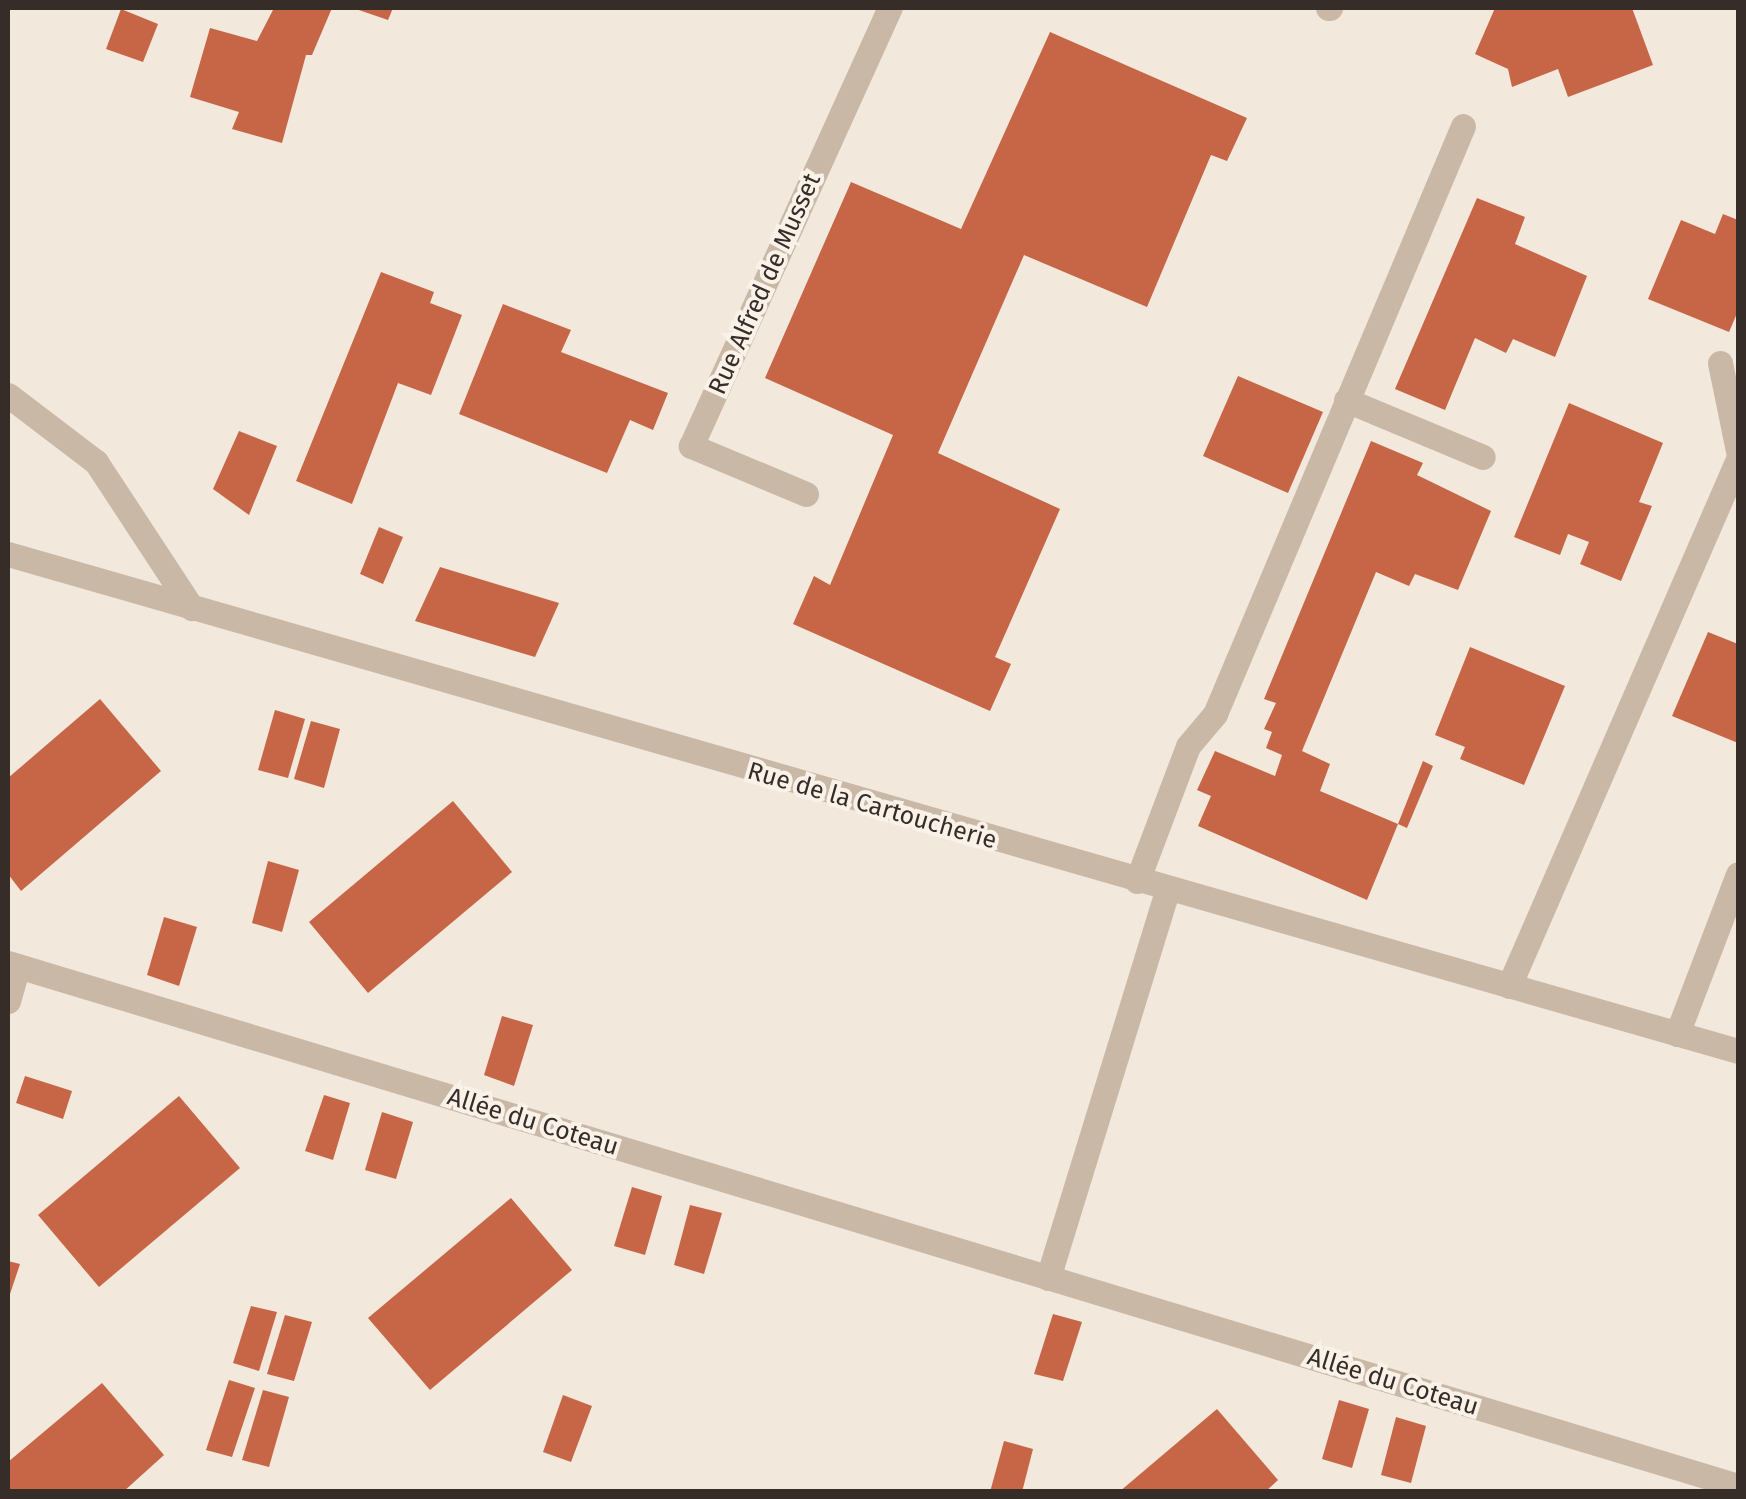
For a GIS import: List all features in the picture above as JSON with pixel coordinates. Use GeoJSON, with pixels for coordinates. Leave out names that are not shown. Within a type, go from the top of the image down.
{"type":"FeatureCollection","features":[{"type":"Feature","properties":{"kind":"street","name":"Rue Alfred de Musset"},"geometry":{"type":"LineString","coordinates":[[806,494],[691,446],[890,8]]}},
{"type":"Feature","properties":{"kind":"street"},"geometry":{"type":"LineString","coordinates":[[1137,881],[1188,746],[1215,714],[1463,126]]}},
{"type":"Feature","properties":{"kind":"street"},"geometry":{"type":"LineString","coordinates":[[1720,364],[1738,450]]}},
{"type":"Feature","properties":{"kind":"street"},"geometry":{"type":"LineString","coordinates":[[8,395],[96,462],[192,608]]}},
{"type":"Feature","properties":{"kind":"street"},"geometry":{"type":"LineString","coordinates":[[1346,400],[1482,457]]}},
{"type":"Feature","properties":{"kind":"street"},"geometry":{"type":"LineString","coordinates":[[1508,986],[1738,459]]}},
{"type":"Feature","properties":{"kind":"street","name":"Rue de la Cartoucherie"},"geometry":{"type":"LineString","coordinates":[[8,554],[1738,1051]]}},
{"type":"Feature","properties":{"kind":"street"},"geometry":{"type":"LineString","coordinates":[[1676,1034],[1738,874]]}},
{"type":"Feature","properties":{"kind":"street"},"geometry":{"type":"LineString","coordinates":[[1048,1278],[1167,890]]}},
{"type":"Feature","properties":{"kind":"street","name":"Allée du Coteau"},"geometry":{"type":"LineString","coordinates":[[8,1001],[13,964],[1738,1486]]}},
{"type":"Feature","properties":{"kind":"building"},"geometry":{"type":"Polygon","coordinates":[[[274,8],[332,8],[312,55],[306,55],[282,143],[232,129],[239,112],[190,97],[210,28],[257,41],[274,8]]]}},
{"type":"Feature","properties":{"kind":"building"},"geometry":{"type":"Polygon","coordinates":[[[353,8],[393,8],[388,20],[353,8]]]}},
{"type":"Feature","properties":{"kind":"building"},"geometry":{"type":"Polygon","coordinates":[[[1495,8],[1632,8],[1653,65],[1568,97],[1558,69],[1512,87],[1508,69],[1475,54],[1495,8]]]}},
{"type":"Feature","properties":{"kind":"building"},"geometry":{"type":"Polygon","coordinates":[[[121,9],[158,24],[143,62],[106,49],[121,9]]]}},
{"type":"Feature","properties":{"kind":"building"},"geometry":{"type":"Polygon","coordinates":[[[1050,32],[1247,118],[1227,161],[1211,155],[1147,307],[1024,255],[938,453],[1060,509],[995,657],[1011,664],[990,711],[793,624],[814,576],[830,585],[893,435],[765,378],[851,182],[961,229],[1050,32]]]}},
{"type":"Feature","properties":{"kind":"building"},"geometry":{"type":"Polygon","coordinates":[[[1477,198],[1525,217],[1515,244],[1587,276],[1555,357],[1513,339],[1506,353],[1475,338],[1445,410],[1395,389],[1477,198]]]}},
{"type":"Feature","properties":{"kind":"building"},"geometry":{"type":"Polygon","coordinates":[[[1723,214],[1738,220],[1738,311],[1729,332],[1648,299],[1681,220],[1715,234],[1723,214]]]}},
{"type":"Feature","properties":{"kind":"building"},"geometry":{"type":"Polygon","coordinates":[[[381,272],[434,292],[430,303],[462,315],[431,395],[398,383],[352,504],[296,481],[381,272]]]}},
{"type":"Feature","properties":{"kind":"building"},"geometry":{"type":"Polygon","coordinates":[[[503,304],[571,330],[561,352],[668,393],[653,430],[630,420],[607,473],[459,414],[503,304]]]}},
{"type":"Feature","properties":{"kind":"building"},"geometry":{"type":"Polygon","coordinates":[[[1238,376],[1323,412],[1288,493],[1203,456],[1238,376]]]}},
{"type":"Feature","properties":{"kind":"building"},"geometry":{"type":"Polygon","coordinates":[[[1569,403],[1663,443],[1639,502],[1652,506],[1621,581],[1580,564],[1589,542],[1568,534],[1560,555],[1514,537],[1569,403]]]}},
{"type":"Feature","properties":{"kind":"building"},"geometry":{"type":"Polygon","coordinates":[[[239,431],[277,446],[249,515],[213,489],[239,431]]]}},
{"type":"Feature","properties":{"kind":"building"},"geometry":{"type":"Polygon","coordinates":[[[1371,441],[1423,463],[1417,475],[1491,511],[1458,590],[1415,574],[1409,586],[1376,572],[1302,751],[1330,764],[1320,791],[1398,824],[1367,900],[1198,826],[1211,796],[1197,790],[1215,751],[1275,776],[1282,755],[1266,748],[1272,732],[1264,729],[1276,703],[1264,699],[1371,441]]]}},
{"type":"Feature","properties":{"kind":"building"},"geometry":{"type":"Polygon","coordinates":[[[379,527],[403,537],[383,584],[360,574],[379,527]]]}},
{"type":"Feature","properties":{"kind":"building"},"geometry":{"type":"Polygon","coordinates":[[[440,567],[559,603],[535,657],[415,621],[440,567]]]}},
{"type":"Feature","properties":{"kind":"building"},"geometry":{"type":"Polygon","coordinates":[[[1708,632],[1738,644],[1738,743],[1672,716],[1708,632]]]}},
{"type":"Feature","properties":{"kind":"building"},"geometry":{"type":"Polygon","coordinates":[[[1470,647],[1565,686],[1524,785],[1460,759],[1465,747],[1435,735],[1470,647]]]}},
{"type":"Feature","properties":{"kind":"building"},"geometry":{"type":"Polygon","coordinates":[[[100,699],[161,771],[21,891],[8,874],[8,778],[100,699]]]}},
{"type":"Feature","properties":{"kind":"building"},"geometry":{"type":"Polygon","coordinates":[[[275,710],[305,719],[288,778],[258,770],[275,710]]]}},
{"type":"Feature","properties":{"kind":"building"},"geometry":{"type":"Polygon","coordinates":[[[311,721],[340,729],[324,788],[294,779],[311,721]]]}},
{"type":"Feature","properties":{"kind":"building"},"geometry":{"type":"Polygon","coordinates":[[[1423,761],[1433,766],[1407,828],[1398,824],[1423,761]]]}},
{"type":"Feature","properties":{"kind":"building"},"geometry":{"type":"Polygon","coordinates":[[[453,801],[512,872],[368,993],[309,922],[453,801]]]}},
{"type":"Feature","properties":{"kind":"building"},"geometry":{"type":"Polygon","coordinates":[[[268,861],[299,870],[282,932],[252,923],[268,861]]]}},
{"type":"Feature","properties":{"kind":"building"},"geometry":{"type":"Polygon","coordinates":[[[164,917],[197,927],[179,986],[147,975],[164,917]]]}},
{"type":"Feature","properties":{"kind":"building"},"geometry":{"type":"Polygon","coordinates":[[[502,1016],[533,1025],[514,1086],[484,1075],[502,1016]]]}},
{"type":"Feature","properties":{"kind":"building"},"geometry":{"type":"Polygon","coordinates":[[[25,1076],[72,1091],[63,1119],[16,1103],[25,1076]]]}},
{"type":"Feature","properties":{"kind":"building"},"geometry":{"type":"Polygon","coordinates":[[[324,1095],[350,1103],[333,1160],[305,1151],[324,1095]]]}},
{"type":"Feature","properties":{"kind":"building"},"geometry":{"type":"Polygon","coordinates":[[[179,1096],[240,1168],[99,1287],[38,1215],[179,1096]]]}},
{"type":"Feature","properties":{"kind":"building"},"geometry":{"type":"Polygon","coordinates":[[[382,1112],[413,1122],[396,1179],[365,1170],[382,1112]]]}},
{"type":"Feature","properties":{"kind":"building"},"geometry":{"type":"Polygon","coordinates":[[[632,1187],[662,1196],[645,1255],[614,1246],[632,1187]]]}},
{"type":"Feature","properties":{"kind":"building"},"geometry":{"type":"Polygon","coordinates":[[[511,1198],[572,1270],[430,1390],[368,1318],[511,1198]]]}},
{"type":"Feature","properties":{"kind":"building"},"geometry":{"type":"Polygon","coordinates":[[[690,1205],[722,1213],[704,1274],[674,1265],[690,1205]]]}},
{"type":"Feature","properties":{"kind":"building"},"geometry":{"type":"Polygon","coordinates":[[[8,1261],[20,1264],[8,1300],[8,1261]]]}},
{"type":"Feature","properties":{"kind":"building"},"geometry":{"type":"Polygon","coordinates":[[[251,1306],[277,1312],[259,1371],[233,1363],[251,1306]]]}},
{"type":"Feature","properties":{"kind":"building"},"geometry":{"type":"Polygon","coordinates":[[[1053,1314],[1082,1322],[1063,1381],[1034,1374],[1053,1314]]]}},
{"type":"Feature","properties":{"kind":"building"},"geometry":{"type":"Polygon","coordinates":[[[285,1315],[312,1322],[294,1381],[267,1374],[285,1315]]]}},
{"type":"Feature","properties":{"kind":"building"},"geometry":{"type":"Polygon","coordinates":[[[229,1380],[255,1388],[232,1457],[206,1450],[229,1380]]]}},
{"type":"Feature","properties":{"kind":"building"},"geometry":{"type":"Polygon","coordinates":[[[102,1383],[164,1455],[123,1492],[8,1492],[8,1462],[102,1383]]]}},
{"type":"Feature","properties":{"kind":"building"},"geometry":{"type":"Polygon","coordinates":[[[263,1390],[289,1397],[269,1467],[242,1460],[263,1390]]]}},
{"type":"Feature","properties":{"kind":"building"},"geometry":{"type":"Polygon","coordinates":[[[563,1395],[592,1406],[571,1462],[543,1452],[563,1395]]]}},
{"type":"Feature","properties":{"kind":"building"},"geometry":{"type":"Polygon","coordinates":[[[1339,1400],[1369,1409],[1352,1468],[1322,1459],[1339,1400]]]}},
{"type":"Feature","properties":{"kind":"building"},"geometry":{"type":"Polygon","coordinates":[[[1217,1409],[1278,1480],[1265,1492],[1119,1492],[1217,1409]]]}},
{"type":"Feature","properties":{"kind":"building"},"geometry":{"type":"Polygon","coordinates":[[[1396,1417],[1426,1426],[1411,1483],[1381,1475],[1396,1417]]]}},
{"type":"Feature","properties":{"kind":"building"},"geometry":{"type":"Polygon","coordinates":[[[1004,1441],[1033,1449],[1022,1492],[990,1492],[1004,1441]]]}}]}
